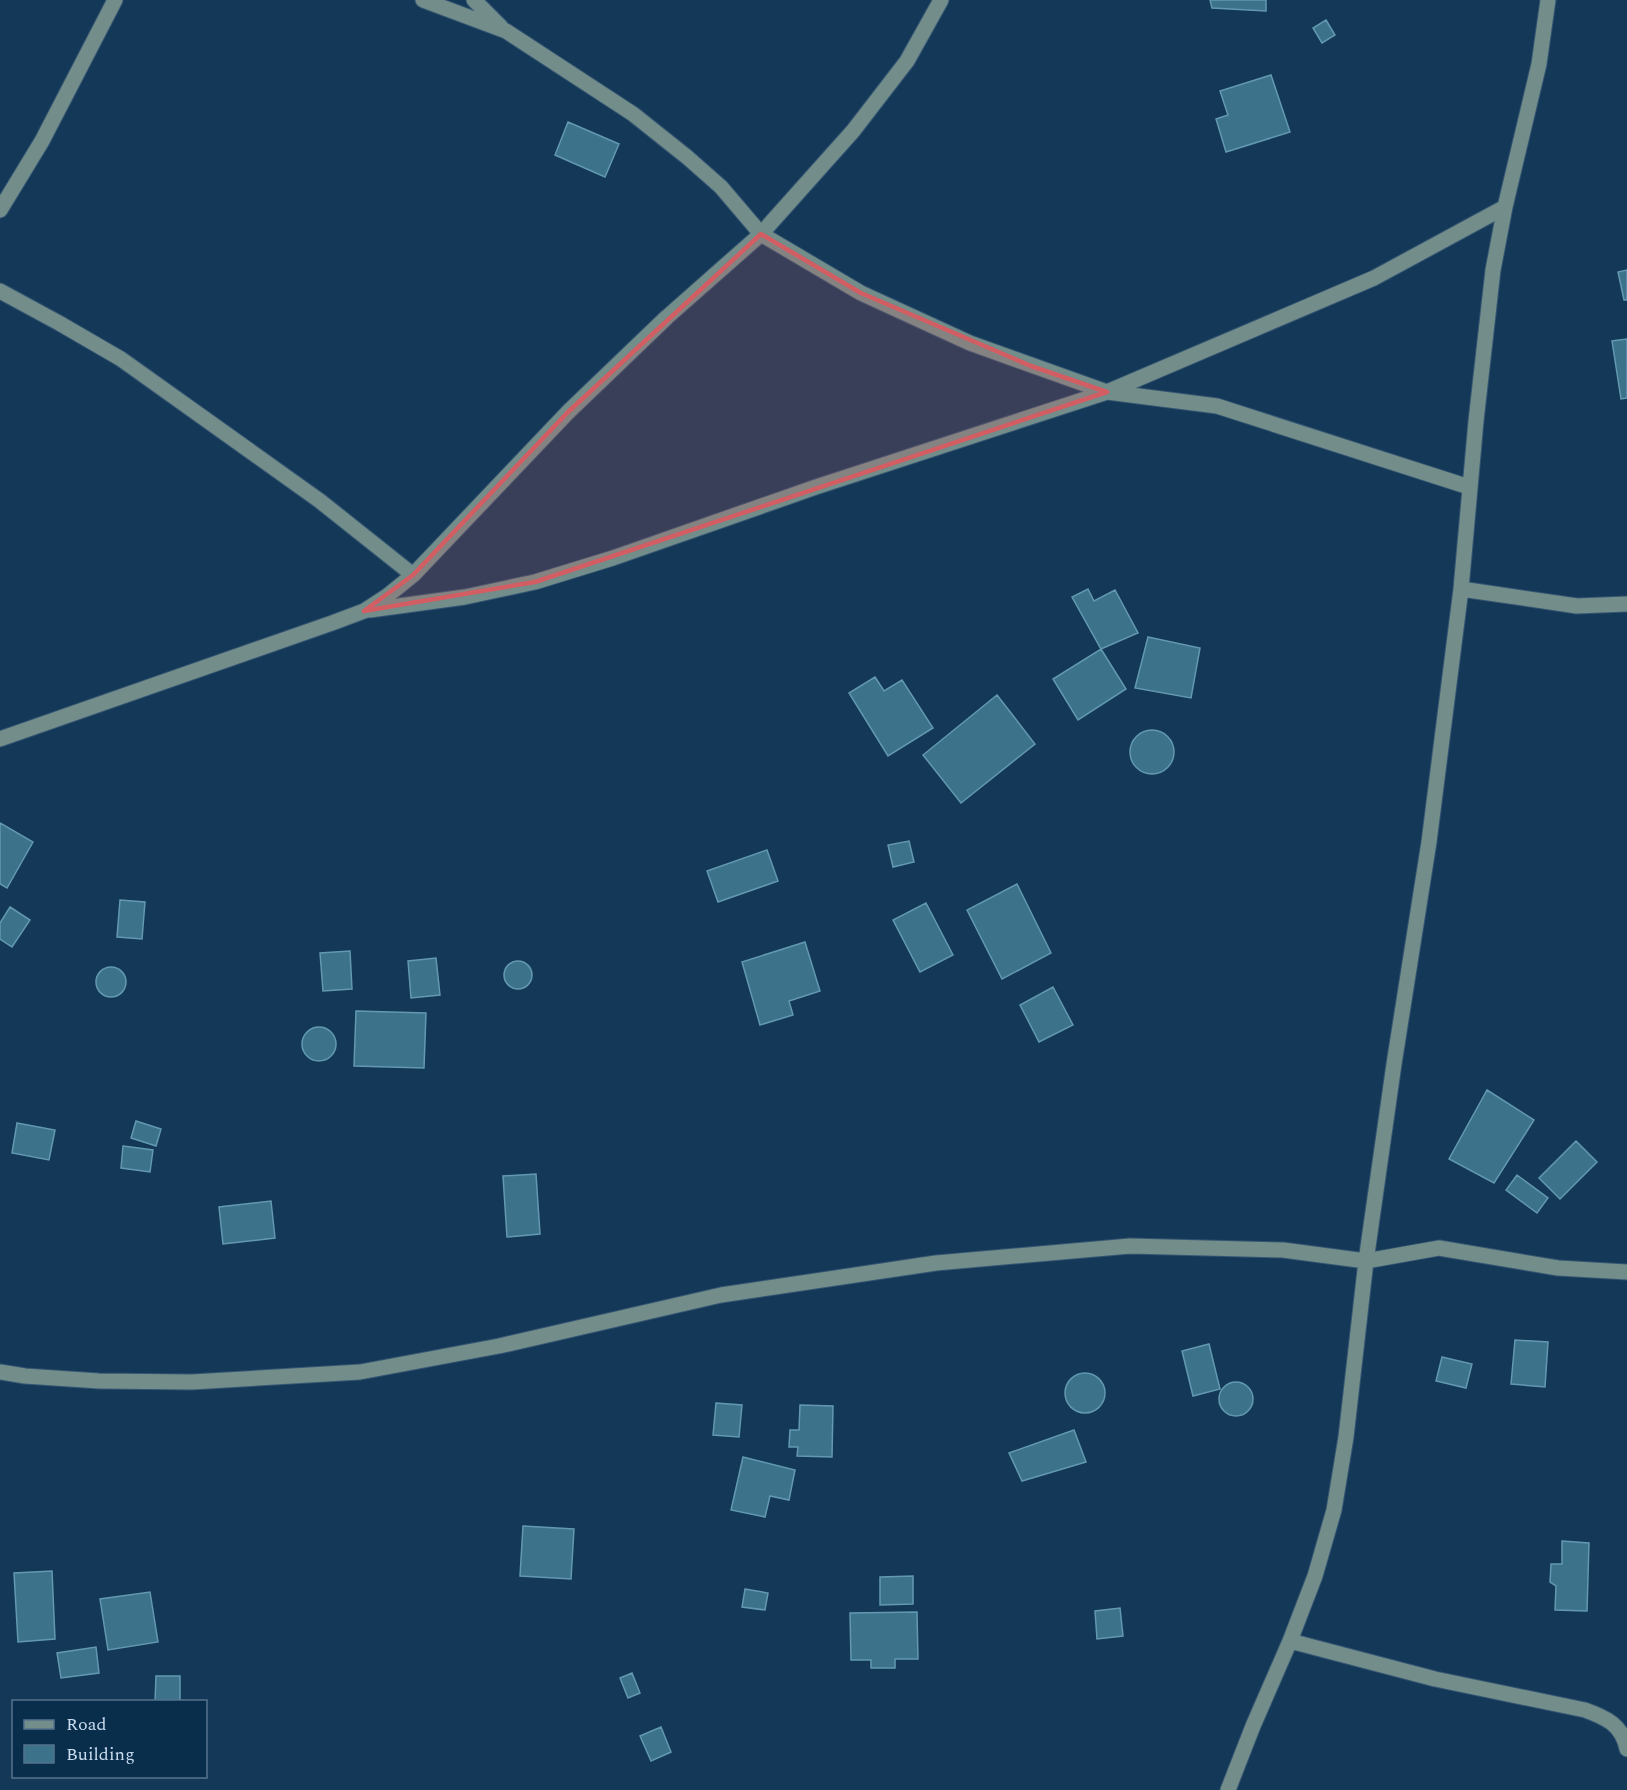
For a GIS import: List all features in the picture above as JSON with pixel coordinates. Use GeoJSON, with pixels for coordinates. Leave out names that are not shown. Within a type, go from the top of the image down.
{"type":"FeatureCollection","features":[{"type":"Feature","properties":{"kind":"street"},"geometry":{"type":"LineString","coordinates":[[0,210],[42,141],[114,0]]}},
{"type":"Feature","properties":{"kind":"street"},"geometry":{"type":"LineString","coordinates":[[423,0],[506,31]]}},
{"type":"Feature","properties":{"kind":"street"},"geometry":{"type":"LineString","coordinates":[[474,0],[506,31],[633,114],[687,157],[721,187],[761,234],[861,293],[959,338],[1107,392],[1217,406],[1469,487]]}},
{"type":"Feature","properties":{"kind":"street"},"geometry":{"type":"LineString","coordinates":[[0,739],[364,610],[387,596],[413,575],[568,412],[666,317],[761,234],[874,105],[907,61],[941,0]]}},
{"type":"Feature","properties":{"kind":"street"},"geometry":{"type":"LineString","coordinates":[[1228,1790],[1315,1576],[1334,1510],[1346,1437],[1366,1261],[1394,1064],[1429,842],[1461,589],[1469,487],[1493,270],[1505,207],[1539,64],[1548,0]]}},
{"type":"Feature","properties":{"kind":"street"},"geometry":{"type":"LineString","coordinates":[[364,610],[465,597],[535,582],[613,558],[816,487],[1107,392],[1374,278],[1505,207]]}},
{"type":"Feature","properties":{"kind":"street"},"geometry":{"type":"LineString","coordinates":[[0,291],[121,359],[320,501],[413,575]]}},
{"type":"Feature","properties":{"kind":"street"},"geometry":{"type":"LineString","coordinates":[[1461,589],[1577,606],[1627,604]]}},
{"type":"Feature","properties":{"kind":"street"},"geometry":{"type":"LineString","coordinates":[[0,1372],[99,1381],[192,1382],[360,1372],[499,1346],[722,1295],[936,1263],[1119,1247],[1283,1250],[1366,1261],[1439,1248],[1558,1268],[1627,1272]]}},
{"type":"Feature","properties":{"kind":"street"},"geometry":{"type":"LineString","coordinates":[[1290,1641],[1435,1679],[1585,1710],[1606,1718],[1616,1725],[1625,1740],[1627,1749]]}},
{"type":"Feature","properties":{"kind":"highlighted area"},"geometry":{"type":"Polygon","coordinates":[[[761,234],[861,293],[1031,366],[1107,392],[535,582],[364,611],[413,575],[568,412],[761,234]]]}},
{"type":"Feature","properties":{"kind":"building"},"geometry":{"type":"Polygon","coordinates":[[[1210,0],[1266,0],[1266,11],[1212,8],[1210,0]]]}},
{"type":"Feature","properties":{"kind":"building"},"geometry":{"type":"Polygon","coordinates":[[[1326,20],[1335,35],[1322,43],[1313,28],[1326,20]]]}},
{"type":"Feature","properties":{"kind":"building"},"geometry":{"type":"Polygon","coordinates":[[[1271,75],[1290,132],[1226,152],[1216,119],[1228,115],[1220,91],[1271,75]]]}},
{"type":"Feature","properties":{"kind":"building"},"geometry":{"type":"Polygon","coordinates":[[[568,122],[619,144],[605,177],[555,155],[568,122]]]}},
{"type":"Feature","properties":{"kind":"building"},"geometry":{"type":"Polygon","coordinates":[[[1627,270],[1627,300],[1624,300],[1618,272],[1627,270]]]}},
{"type":"Feature","properties":{"kind":"building"},"geometry":{"type":"Polygon","coordinates":[[[1627,339],[1627,398],[1621,399],[1612,341],[1627,339]]]}},
{"type":"Feature","properties":{"kind":"building"},"geometry":{"type":"Polygon","coordinates":[[[1088,589],[1094,601],[1115,590],[1138,633],[1101,649],[1072,597],[1088,589]]]}},
{"type":"Feature","properties":{"kind":"building"},"geometry":{"type":"Polygon","coordinates":[[[1148,637],[1200,648],[1191,698],[1135,688],[1148,637]]]}},
{"type":"Feature","properties":{"kind":"building"},"geometry":{"type":"Polygon","coordinates":[[[1101,649],[1126,689],[1078,720],[1053,679],[1101,649]]]}},
{"type":"Feature","properties":{"kind":"building"},"geometry":{"type":"Polygon","coordinates":[[[875,677],[884,691],[902,680],[933,728],[888,756],[849,693],[875,677]]]}},
{"type":"Feature","properties":{"kind":"building"},"geometry":{"type":"Polygon","coordinates":[[[997,695],[1035,744],[961,803],[923,755],[997,695]]]}},
{"type":"Feature","properties":{"kind":"building"},"geometry":{"type":"Polygon","coordinates":[[[1152,730],[1167,737],[1174,752],[1167,767],[1152,774],[1137,767],[1130,752],[1137,737],[1152,730]]]}},
{"type":"Feature","properties":{"kind":"building"},"geometry":{"type":"Polygon","coordinates":[[[0,823],[33,842],[7,888],[0,884],[0,823]]]}},
{"type":"Feature","properties":{"kind":"building"},"geometry":{"type":"Polygon","coordinates":[[[909,841],[914,862],[893,867],[888,845],[909,841]]]}},
{"type":"Feature","properties":{"kind":"building"},"geometry":{"type":"Polygon","coordinates":[[[767,850],[778,881],[718,902],[707,871],[767,850]]]}},
{"type":"Feature","properties":{"kind":"building"},"geometry":{"type":"Polygon","coordinates":[[[1017,884],[1051,953],[1002,979],[967,910],[1017,884]]]}},
{"type":"Feature","properties":{"kind":"building"},"geometry":{"type":"Polygon","coordinates":[[[120,900],[145,902],[142,939],[117,937],[120,900]]]}},
{"type":"Feature","properties":{"kind":"building"},"geometry":{"type":"Polygon","coordinates":[[[926,903],[953,955],[920,972],[893,920],[926,903]]]}},
{"type":"Feature","properties":{"kind":"building"},"geometry":{"type":"Polygon","coordinates":[[[10,907],[30,920],[12,947],[0,939],[0,923],[10,907]]]}},
{"type":"Feature","properties":{"kind":"building"},"geometry":{"type":"Polygon","coordinates":[[[805,942],[820,991],[789,1001],[793,1015],[760,1025],[742,962],[805,942]]]}},
{"type":"Feature","properties":{"kind":"building"},"geometry":{"type":"Polygon","coordinates":[[[350,951],[352,989],[323,991],[320,953],[350,951]]]}},
{"type":"Feature","properties":{"kind":"building"},"geometry":{"type":"Polygon","coordinates":[[[436,958],[440,995],[411,998],[408,961],[436,958]]]}},
{"type":"Feature","properties":{"kind":"building"},"geometry":{"type":"Polygon","coordinates":[[[518,961],[528,965],[532,975],[528,985],[518,989],[508,985],[504,975],[508,965],[518,961]]]}},
{"type":"Feature","properties":{"kind":"building"},"geometry":{"type":"Polygon","coordinates":[[[111,967],[122,971],[126,982],[122,993],[111,997],[100,993],[96,982],[100,971],[111,967]]]}},
{"type":"Feature","properties":{"kind":"building"},"geometry":{"type":"Polygon","coordinates":[[[1053,987],[1073,1025],[1039,1042],[1020,1005],[1053,987]]]}},
{"type":"Feature","properties":{"kind":"building"},"geometry":{"type":"Polygon","coordinates":[[[356,1011],[426,1013],[424,1068],[354,1066],[356,1011]]]}},
{"type":"Feature","properties":{"kind":"building"},"geometry":{"type":"Polygon","coordinates":[[[319,1027],[331,1032],[336,1044],[331,1056],[319,1061],[307,1056],[302,1044],[307,1032],[319,1027]]]}},
{"type":"Feature","properties":{"kind":"building"},"geometry":{"type":"Polygon","coordinates":[[[1487,1090],[1534,1120],[1494,1183],[1449,1159],[1487,1090]]]}},
{"type":"Feature","properties":{"kind":"building"},"geometry":{"type":"Polygon","coordinates":[[[136,1121],[161,1129],[156,1146],[131,1138],[136,1121]]]}},
{"type":"Feature","properties":{"kind":"building"},"geometry":{"type":"Polygon","coordinates":[[[17,1123],[55,1130],[49,1160],[12,1153],[17,1123]]]}},
{"type":"Feature","properties":{"kind":"building"},"geometry":{"type":"Polygon","coordinates":[[[1576,1141],[1597,1162],[1560,1199],[1539,1178],[1576,1141]]]}},
{"type":"Feature","properties":{"kind":"building"},"geometry":{"type":"Polygon","coordinates":[[[123,1146],[153,1150],[150,1172],[121,1168],[123,1146]]]}},
{"type":"Feature","properties":{"kind":"building"},"geometry":{"type":"Polygon","coordinates":[[[536,1174],[540,1234],[507,1237],[503,1176],[536,1174]]]}},
{"type":"Feature","properties":{"kind":"building"},"geometry":{"type":"Polygon","coordinates":[[[1517,1175],[1548,1198],[1537,1213],[1506,1190],[1517,1175]]]}},
{"type":"Feature","properties":{"kind":"building"},"geometry":{"type":"Polygon","coordinates":[[[271,1201],[275,1238],[223,1244],[219,1207],[271,1201]]]}},
{"type":"Feature","properties":{"kind":"building"},"geometry":{"type":"Polygon","coordinates":[[[1515,1340],[1548,1342],[1545,1387],[1511,1384],[1515,1340]]]}},
{"type":"Feature","properties":{"kind":"building"},"geometry":{"type":"Polygon","coordinates":[[[1209,1344],[1220,1389],[1193,1396],[1182,1351],[1209,1344]]]}},
{"type":"Feature","properties":{"kind":"building"},"geometry":{"type":"Polygon","coordinates":[[[1442,1357],[1472,1364],[1466,1388],[1436,1381],[1442,1357]]]}},
{"type":"Feature","properties":{"kind":"building"},"geometry":{"type":"Polygon","coordinates":[[[1085,1373],[1093,1374],[1099,1379],[1104,1385],[1104,1401],[1099,1407],[1093,1412],[1085,1413],[1077,1412],[1071,1407],[1066,1401],[1065,1393],[1066,1385],[1071,1379],[1077,1374],[1085,1373]]]}},
{"type":"Feature","properties":{"kind":"building"},"geometry":{"type":"Polygon","coordinates":[[[1236,1382],[1248,1387],[1253,1399],[1248,1411],[1236,1416],[1224,1411],[1219,1399],[1224,1387],[1236,1382]]]}},
{"type":"Feature","properties":{"kind":"building"},"geometry":{"type":"Polygon","coordinates":[[[716,1403],[742,1405],[739,1437],[713,1435],[716,1403]]]}},
{"type":"Feature","properties":{"kind":"building"},"geometry":{"type":"Polygon","coordinates":[[[800,1405],[833,1406],[832,1457],[797,1456],[798,1447],[789,1447],[790,1430],[799,1430],[800,1405]]]}},
{"type":"Feature","properties":{"kind":"building"},"geometry":{"type":"Polygon","coordinates":[[[1074,1430],[1086,1462],[1022,1481],[1009,1453],[1074,1430]]]}},
{"type":"Feature","properties":{"kind":"building"},"geometry":{"type":"Polygon","coordinates":[[[743,1457],[795,1470],[789,1500],[770,1496],[765,1517],[731,1510],[743,1457]]]}},
{"type":"Feature","properties":{"kind":"building"},"geometry":{"type":"Polygon","coordinates":[[[523,1526],[574,1529],[571,1579],[520,1576],[523,1526]]]}},
{"type":"Feature","properties":{"kind":"building"},"geometry":{"type":"Polygon","coordinates":[[[1562,1541],[1589,1543],[1587,1611],[1555,1610],[1556,1586],[1550,1582],[1551,1564],[1562,1564],[1562,1541]]]}},
{"type":"Feature","properties":{"kind":"building"},"geometry":{"type":"Polygon","coordinates":[[[52,1571],[55,1639],[18,1642],[14,1573],[52,1571]]]}},
{"type":"Feature","properties":{"kind":"building"},"geometry":{"type":"Polygon","coordinates":[[[913,1576],[913,1604],[880,1605],[880,1577],[913,1576]]]}},
{"type":"Feature","properties":{"kind":"building"},"geometry":{"type":"Polygon","coordinates":[[[745,1589],[768,1593],[765,1610],[742,1607],[745,1589]]]}},
{"type":"Feature","properties":{"kind":"building"},"geometry":{"type":"Polygon","coordinates":[[[150,1592],[158,1642],[108,1650],[100,1599],[150,1592]]]}},
{"type":"Feature","properties":{"kind":"building"},"geometry":{"type":"Polygon","coordinates":[[[1120,1608],[1123,1636],[1097,1639],[1095,1611],[1120,1608]]]}},
{"type":"Feature","properties":{"kind":"building"},"geometry":{"type":"Polygon","coordinates":[[[917,1612],[918,1659],[895,1659],[895,1668],[871,1668],[871,1660],[851,1660],[850,1613],[917,1612]]]}},
{"type":"Feature","properties":{"kind":"building"},"geometry":{"type":"Polygon","coordinates":[[[96,1647],[99,1673],[61,1678],[57,1653],[96,1647]]]}},
{"type":"Feature","properties":{"kind":"building"},"geometry":{"type":"Polygon","coordinates":[[[632,1673],[640,1693],[628,1698],[620,1678],[632,1673]]]}},
{"type":"Feature","properties":{"kind":"building"},"geometry":{"type":"Polygon","coordinates":[[[156,1676],[180,1676],[180,1700],[155,1700],[156,1676]]]}},
{"type":"Feature","properties":{"kind":"building"},"geometry":{"type":"Polygon","coordinates":[[[661,1727],[671,1752],[651,1761],[640,1736],[661,1727]]]}}]}
